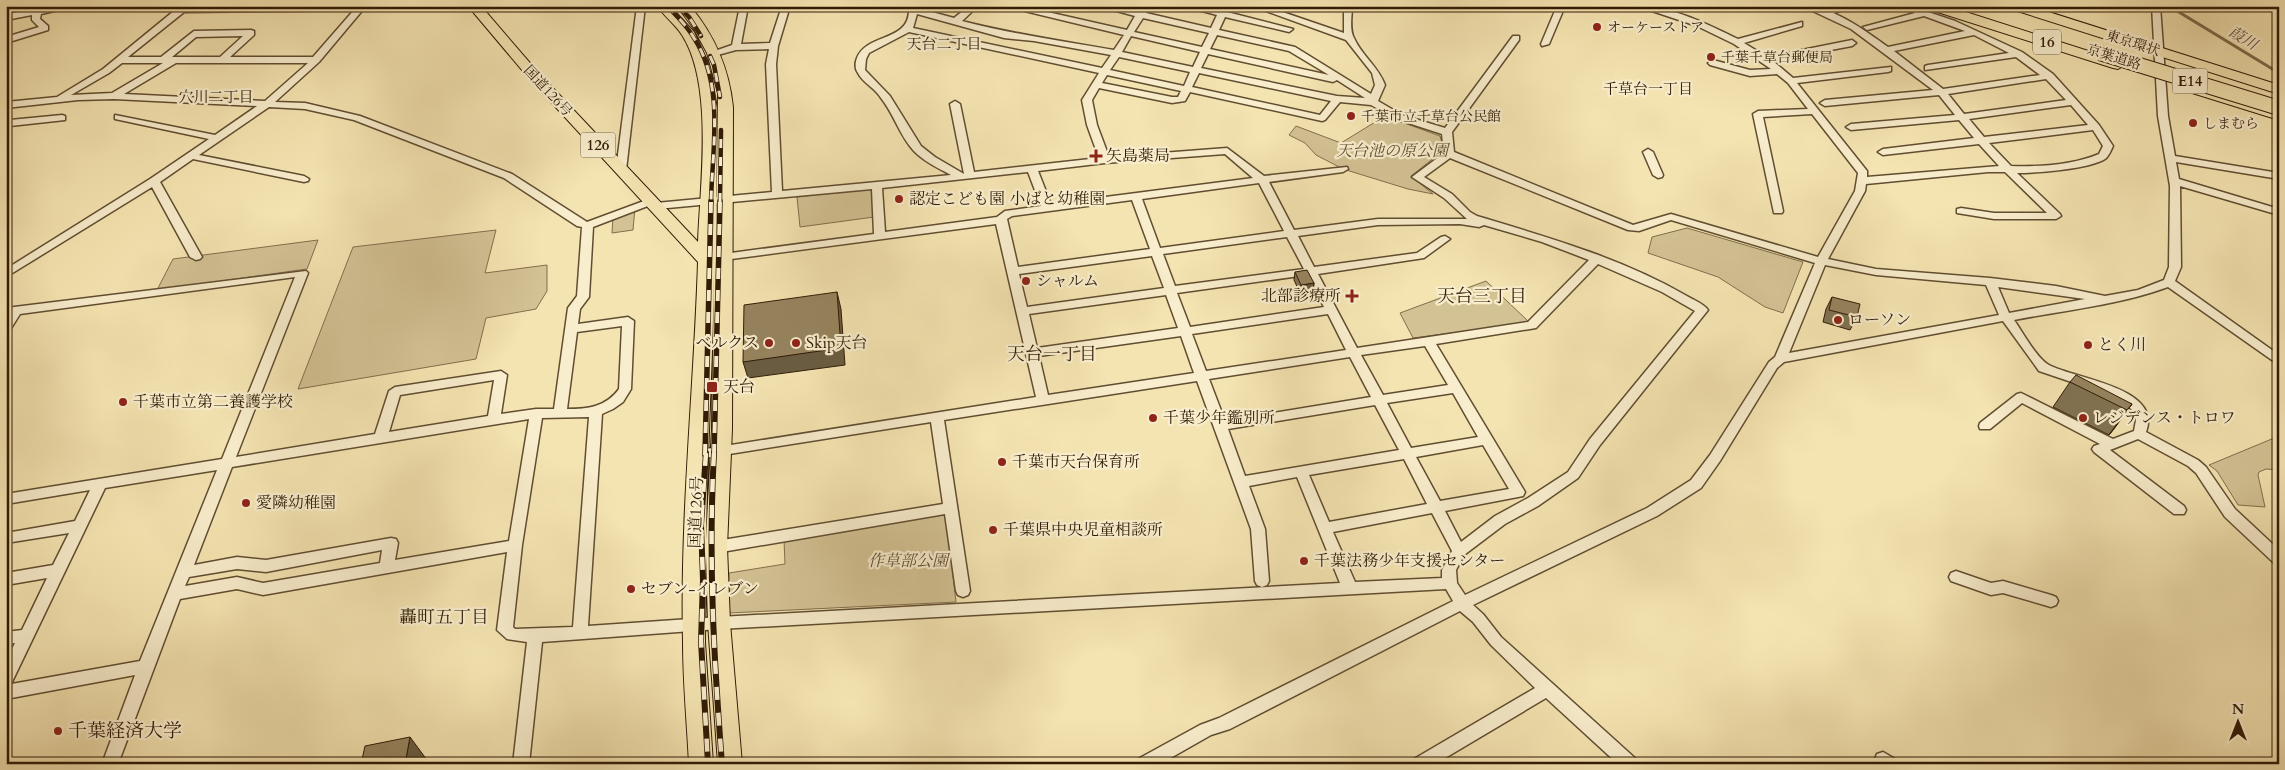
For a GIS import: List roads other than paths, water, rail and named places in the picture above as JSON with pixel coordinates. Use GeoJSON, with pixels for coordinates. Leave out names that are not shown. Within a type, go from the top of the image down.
{"type":"FeatureCollection","features":[{"type":"Feature","properties":{"kind":"highway","name":"国道126号"},"geometry":{"type":"LineString","coordinates":[[474,6],[522,63],[654,203],[724,281]]}},
{"type":"Feature","properties":{"kind":"highway","name":"国道126号"},"geometry":{"type":"LineString","coordinates":[[663,6],[677,20],[693,43],[706,82],[710,109],[716,200],[724,255],[716,547],[719,623],[730,764]]}},
{"type":"Feature","properties":{"kind":"highway","name":"国道126号"},"geometry":{"type":"LineString","coordinates":[[684,6],[702,29],[714,53],[719,65],[725,94],[716,200],[706,260],[704,348],[698,431],[695,548],[696,625],[694,642],[701,764]]}},
{"type":"Feature","properties":{"kind":"highway","name":"京葉道路"},"geometry":{"type":"LineString","coordinates":[[1950,6],[2279,101]]}},
{"type":"Feature","properties":{"kind":"highway","name":"京葉道路"},"geometry":{"type":"LineString","coordinates":[[1973,6],[2279,108]]}},
{"type":"Feature","properties":{"kind":"highway","name":"東京環状"},"geometry":{"type":"LineString","coordinates":[[2016,6],[2159,49],[2279,90]]}},
{"type":"Feature","properties":{"kind":"highway","name":"東京環状"},"geometry":{"type":"LineString","coordinates":[[1929,10],[2160,78],[2279,116]]}},
{"type":"Feature","properties":{"kind":"street"},"geometry":{"type":"LineString","coordinates":[[6,10],[73,6]]}},
{"type":"Feature","properties":{"kind":"street"},"geometry":{"type":"LineString","coordinates":[[621,170],[640,6]]}},
{"type":"Feature","properties":{"kind":"street"},"geometry":{"type":"LineString","coordinates":[[736,47],[744,6]]}},
{"type":"Feature","properties":{"kind":"street"},"geometry":{"type":"LineString","coordinates":[[777,194],[771,64],[774,46],[786,6]]}},
{"type":"Feature","properties":{"kind":"street"},"geometry":{"type":"LineString","coordinates":[[956,21],[974,6]]}},
{"type":"Feature","properties":{"kind":"street"},"geometry":{"type":"LineString","coordinates":[[1008,6],[1341,81]]}},
{"type":"Feature","properties":{"kind":"street"},"geometry":{"type":"LineString","coordinates":[[1102,6],[1144,11],[1214,32],[1292,49],[1341,81],[1366,94],[1373,102],[1399,117],[1447,132]]}},
{"type":"Feature","properties":{"kind":"street"},"geometry":{"type":"LineString","coordinates":[[1187,6],[1224,10],[1288,29]]}},
{"type":"Feature","properties":{"kind":"street"},"geometry":{"type":"LineString","coordinates":[[1256,6],[1349,38]]}},
{"type":"Feature","properties":{"kind":"street"},"geometry":{"type":"LineString","coordinates":[[1348,6],[1346,27],[1349,38],[1376,73],[1380,85],[1373,102]]}},
{"type":"Feature","properties":{"kind":"street"},"geometry":{"type":"LineString","coordinates":[[1544,44],[1561,6]]}},
{"type":"Feature","properties":{"kind":"street"},"geometry":{"type":"LineString","coordinates":[[1148,763],[1206,730],[1224,724],[1506,581],[1652,512],[1696,484],[1715,458],[1773,365],[1780,359],[1821,262],[1860,192],[1863,173],[1858,164],[1791,81],[1766,60],[1737,42],[1700,24],[1641,6]]}},
{"type":"Feature","properties":{"kind":"street"},"geometry":{"type":"LineString","coordinates":[[1806,6],[1854,26],[1941,92],[1982,142],[2056,216],[1994,216],[1961,211]]}},
{"type":"Feature","properties":{"kind":"street"},"geometry":{"type":"LineString","coordinates":[[1832,11],[1848,6]]}},
{"type":"Feature","properties":{"kind":"street"},"geometry":{"type":"LineString","coordinates":[[1863,181],[1988,168],[2029,170],[2060,167],[2089,162],[2103,156],[2108,146],[2096,127],[2050,76],[2019,54],[1929,10],[1901,6]]}},
{"type":"Feature","properties":{"kind":"street"},"geometry":{"type":"LineString","coordinates":[[2030,6],[2159,49]]}},
{"type":"Feature","properties":{"kind":"street"},"geometry":{"type":"LineString","coordinates":[[1780,359],[2005,316],[2108,300],[2147,292],[2169,282],[2175,267],[2174,181],[2169,158],[2160,78],[2156,6]]}},
{"type":"Feature","properties":{"kind":"street"},"geometry":{"type":"LineString","coordinates":[[56,99],[106,71],[185,7],[362,7]]}},
{"type":"Feature","properties":{"kind":"street"},"geometry":{"type":"LineString","coordinates":[[6,274],[154,181],[267,104],[316,60],[362,7]]}},
{"type":"Feature","properties":{"kind":"street"},"geometry":{"type":"LineString","coordinates":[[966,177],[917,148],[884,94],[863,76],[861,72],[861,60],[867,51],[907,29],[914,17],[912,7],[1004,35],[1034,38],[1118,54],[1337,99],[1373,102]]}},
{"type":"Feature","properties":{"kind":"street"},"geometry":{"type":"LineString","coordinates":[[6,16],[34,9]]}},
{"type":"Feature","properties":{"kind":"street"},"geometry":{"type":"LineString","coordinates":[[6,40],[45,28],[36,20],[34,9]]}},
{"type":"Feature","properties":{"kind":"street"},"geometry":{"type":"LineString","coordinates":[[1096,86],[1172,100],[1182,99],[1224,10]]}},
{"type":"Feature","properties":{"kind":"street"},"geometry":{"type":"LineString","coordinates":[[1867,27],[1929,10]]}},
{"type":"Feature","properties":{"kind":"street"},"geometry":{"type":"LineString","coordinates":[[1105,160],[1092,125],[1087,100],[1144,11]]}},
{"type":"Feature","properties":{"kind":"street"},"geometry":{"type":"LineString","coordinates":[[1289,17],[1288,29],[1292,49]]}},
{"type":"Feature","properties":{"kind":"street"},"geometry":{"type":"LineString","coordinates":[[1737,42],[1798,24]]}},
{"type":"Feature","properties":{"kind":"street"},"geometry":{"type":"LineString","coordinates":[[907,29],[1322,118],[1337,99]]}},
{"type":"Feature","properties":{"kind":"street"},"geometry":{"type":"LineString","coordinates":[[1888,50],[1974,32]]}},
{"type":"Feature","properties":{"kind":"street"},"geometry":{"type":"LineString","coordinates":[[163,60],[194,34],[251,33],[222,60]]}},
{"type":"Feature","properties":{"kind":"street"},"geometry":{"type":"LineString","coordinates":[[1449,154],[1447,132],[1516,38]]}},
{"type":"Feature","properties":{"kind":"street"},"geometry":{"type":"LineString","coordinates":[[1766,60],[1852,43]]}},
{"type":"Feature","properties":{"kind":"street"},"geometry":{"type":"LineString","coordinates":[[714,53],[736,47],[774,46]]}},
{"type":"Feature","properties":{"kind":"street"},"geometry":{"type":"LineString","coordinates":[[1928,68],[2019,54]]}},
{"type":"Feature","properties":{"kind":"street"},"geometry":{"type":"LineString","coordinates":[[120,60],[316,60]]}},
{"type":"Feature","properties":{"kind":"street"},"geometry":{"type":"LineString","coordinates":[[114,96],[174,60]]}},
{"type":"Feature","properties":{"kind":"street"},"geometry":{"type":"LineString","coordinates":[[1714,63],[1750,73],[1779,71]]}},
{"type":"Feature","properties":{"kind":"street"},"geometry":{"type":"LineString","coordinates":[[1791,81],[1888,69]]}},
{"type":"Feature","properties":{"kind":"street"},"geometry":{"type":"LineString","coordinates":[[1825,103],[1941,92],[2050,76]]}},
{"type":"Feature","properties":{"kind":"street"},"geometry":{"type":"LineString","coordinates":[[6,105],[56,99],[114,96],[305,106],[357,118],[508,176],[581,224],[588,224],[654,203],[716,200],[966,177],[1105,160],[1226,151],[1263,181],[1459,551]]}},
{"type":"Feature","properties":{"kind":"street"},"geometry":{"type":"LineString","coordinates":[[1851,127],[1962,117],[2074,102]]}},
{"type":"Feature","properties":{"kind":"street"},"geometry":{"type":"LineString","coordinates":[[955,104],[966,177]]}},
{"type":"Feature","properties":{"kind":"street"},"geometry":{"type":"LineString","coordinates":[[1778,210],[1758,114],[1815,111]]}},
{"type":"Feature","properties":{"kind":"street"},"geometry":{"type":"LineString","coordinates":[[118,117],[217,138]]}},
{"type":"Feature","properties":{"kind":"street"},"geometry":{"type":"LineString","coordinates":[[10,123],[62,118]]}},
{"type":"Feature","properties":{"kind":"street"},"geometry":{"type":"LineString","coordinates":[[1883,152],[1982,142],[2096,127]]}},
{"type":"Feature","properties":{"kind":"street"},"geometry":{"type":"LineString","coordinates":[[1648,152],[1658,175]]}},
{"type":"Feature","properties":{"kind":"street"},"geometry":{"type":"LineString","coordinates":[[1449,154],[1417,177],[1448,196],[1466,214],[1487,224]]}},
{"type":"Feature","properties":{"kind":"street"},"geometry":{"type":"LineString","coordinates":[[1449,154],[1632,228],[1639,228],[1671,217],[1821,262],[1876,272],[2056,290],[2108,300]]}},
{"type":"Feature","properties":{"kind":"street"},"geometry":{"type":"LineString","coordinates":[[190,156],[304,179]]}},
{"type":"Feature","properties":{"kind":"street"},"geometry":{"type":"LineString","coordinates":[[2169,158],[2279,176]]}},
{"type":"Feature","properties":{"kind":"street"},"geometry":{"type":"LineString","coordinates":[[1032,169],[1047,208]]}},
{"type":"Feature","properties":{"kind":"street"},"geometry":{"type":"LineString","coordinates":[[706,260],[724,255],[1001,220],[1002,217],[1010,213],[1263,181],[1342,169]]}},
{"type":"Feature","properties":{"kind":"street"},"geometry":{"type":"LineString","coordinates":[[154,181],[196,257]]}},
{"type":"Feature","properties":{"kind":"street"},"geometry":{"type":"LineString","coordinates":[[2174,181],[2279,212]]}},
{"type":"Feature","properties":{"kind":"street"},"geometry":{"type":"LineString","coordinates":[[877,185],[880,235]]}},
{"type":"Feature","properties":{"kind":"street"},"geometry":{"type":"LineString","coordinates":[[1136,197],[1258,529],[1262,582]]}},
{"type":"Feature","properties":{"kind":"street"},"geometry":{"type":"LineString","coordinates":[[1001,220],[1043,400]]}},
{"type":"Feature","properties":{"kind":"street"},"geometry":{"type":"LineString","coordinates":[[1013,271],[1378,222],[1460,221],[1487,224],[1546,240],[1666,289],[1702,310],[1595,442],[1573,475],[1533,502],[1500,520],[1459,551],[1449,570],[1450,584],[1462,604],[1478,618],[1496,641],[1630,764]]}},
{"type":"Feature","properties":{"kind":"street"},"geometry":{"type":"LineString","coordinates":[[560,413],[574,308],[583,297],[588,224]]}},
{"type":"Feature","properties":{"kind":"street"},"geometry":{"type":"LineString","coordinates":[[1023,311],[1420,256],[1445,239]]}},
{"type":"Feature","properties":{"kind":"street"},"geometry":{"type":"LineString","coordinates":[[698,454],[1532,324],[1596,259]]}},
{"type":"Feature","properties":{"kind":"street"},"geometry":{"type":"LineString","coordinates":[[6,327],[11,312],[302,273],[146,667],[110,764]]}},
{"type":"Feature","properties":{"kind":"street"},"geometry":{"type":"LineString","coordinates":[[1990,282],[2005,316],[2043,368],[2128,398],[2143,417],[2143,427],[2139,434],[2099,449],[2180,510]]}},
{"type":"Feature","properties":{"kind":"street"},"geometry":{"type":"LineString","coordinates":[[2169,282],[2279,361]]}},
{"type":"Feature","properties":{"kind":"street"},"geometry":{"type":"LineString","coordinates":[[1033,353],[1332,310]]}},
{"type":"Feature","properties":{"kind":"street"},"geometry":{"type":"LineString","coordinates":[[6,499],[536,413],[596,412],[612,405],[622,396],[625,389],[628,321],[571,329]]}},
{"type":"Feature","properties":{"kind":"street"},"geometry":{"type":"LineString","coordinates":[[1326,528],[1518,492],[1428,341]]}},
{"type":"Feature","properties":{"kind":"street"},"geometry":{"type":"LineString","coordinates":[[381,437],[395,391],[501,375],[494,420]]}},
{"type":"Feature","properties":{"kind":"street"},"geometry":{"type":"LineString","coordinates":[[1220,426],[1456,388]]}},
{"type":"Feature","properties":{"kind":"street"},"geometry":{"type":"LineString","coordinates":[[1985,426],[2021,397],[2110,444]]}},
{"type":"Feature","properties":{"kind":"street"},"geometry":{"type":"LineString","coordinates":[[580,632],[596,412]]}},
{"type":"Feature","properties":{"kind":"street"},"geometry":{"type":"LineString","coordinates":[[536,413],[515,545],[505,630],[512,635],[534,636],[719,623],[1450,584]]}},
{"type":"Feature","properties":{"kind":"street"},"geometry":{"type":"LineString","coordinates":[[937,417],[963,591]]}},
{"type":"Feature","properties":{"kind":"street"},"geometry":{"type":"LineString","coordinates":[[2139,434],[2193,463],[2202,470],[2230,513],[2279,559]]}},
{"type":"Feature","properties":{"kind":"street"},"geometry":{"type":"LineString","coordinates":[[1241,482],[1487,440]]}},
{"type":"Feature","properties":{"kind":"street"},"geometry":{"type":"LineString","coordinates":[[1300,472],[1326,528],[1350,589]]}},
{"type":"Feature","properties":{"kind":"street"},"geometry":{"type":"LineString","coordinates":[[6,678],[100,484]]}},
{"type":"Feature","properties":{"kind":"street"},"geometry":{"type":"LineString","coordinates":[[716,547],[950,508]]}},
{"type":"Feature","properties":{"kind":"street"},"geometry":{"type":"LineString","coordinates":[[6,538],[79,526]]}},
{"type":"Feature","properties":{"kind":"street"},"geometry":{"type":"LineString","coordinates":[[184,572],[236,564],[266,566],[391,543],[386,567]]}},
{"type":"Feature","properties":{"kind":"street"},"geometry":{"type":"LineString","coordinates":[[176,594],[236,584],[263,589],[515,545]]}},
{"type":"Feature","properties":{"kind":"street"},"geometry":{"type":"LineString","coordinates":[[6,579],[58,570]]}},
{"type":"Feature","properties":{"kind":"street"},"geometry":{"type":"LineString","coordinates":[[1956,577],[1992,589],[2003,587],[2051,601]]}},
{"type":"Feature","properties":{"kind":"street"},"geometry":{"type":"LineString","coordinates":[[6,638],[27,635]]}},
{"type":"Feature","properties":{"kind":"street"},"geometry":{"type":"LineString","coordinates":[[521,764],[534,636]]}},
{"type":"Feature","properties":{"kind":"street"},"geometry":{"type":"LineString","coordinates":[[6,692],[146,667]]}},
{"type":"Feature","properties":{"kind":"street"},"geometry":{"type":"LineString","coordinates":[[1420,764],[1547,689]]}},
{"type":"Feature","properties":{"kind":"waterway","name":"葭川"},"geometry":{"type":"LineString","coordinates":[[2169,6],[2279,73]]}},
{"type":"Feature","properties":{"kind":"railway"},"geometry":{"type":"LineString","coordinates":[[667,6],[685,25],[694,38],[704,57],[710,76],[714,118],[711,202]]}},
{"type":"Feature","properties":{"kind":"railway"},"geometry":{"type":"LineString","coordinates":[[678,6],[689,17],[701,36]]}},
{"type":"Feature","properties":{"kind":"railway"},"geometry":{"type":"LineString","coordinates":[[710,56],[714,65],[720,97]]}},
{"type":"Feature","properties":{"kind":"railway"},"geometry":{"type":"LineString","coordinates":[[720,202],[721,130]]}},
{"type":"Feature","properties":{"kind":"railway"},"geometry":{"type":"LineString","coordinates":[[705,455],[711,201]]}},
{"type":"Feature","properties":{"kind":"railway"},"geometry":{"type":"LineString","coordinates":[[714,455],[720,201]]}},
{"type":"Feature","properties":{"kind":"railway"},"geometry":{"type":"LineString","coordinates":[[706,453],[701,525],[703,580],[701,641],[708,764]]}},
{"type":"Feature","properties":{"kind":"railway"},"geometry":{"type":"LineString","coordinates":[[714,453],[712,492],[713,609],[722,764]]}},
{"type":"Feature","properties":{"kind":"place","name":"オーケーストア"},"geometry":{"type":"Point","coordinates":[1597,27]}},
{"type":"Feature","properties":{"kind":"place","name":"千葉千草台郵便局"},"geometry":{"type":"Point","coordinates":[1711,57]}},
{"type":"Feature","properties":{"kind":"place","name":"千葉市立千草台公民館"},"geometry":{"type":"Point","coordinates":[1351,116]}},
{"type":"Feature","properties":{"kind":"place","name":"しまむら"},"geometry":{"type":"Point","coordinates":[2193,123]}},
{"type":"Feature","properties":{"kind":"place","name":"矢島薬局"},"geometry":{"type":"Point","coordinates":[1096,156]}},
{"type":"Feature","properties":{"kind":"place","name":"認定こども園 小ばと幼稚園"},"geometry":{"type":"Point","coordinates":[899,199]}},
{"type":"Feature","properties":{"kind":"place","name":"シャルム"},"geometry":{"type":"Point","coordinates":[1026,281]}},
{"type":"Feature","properties":{"kind":"place","name":"北部診療所"},"geometry":{"type":"Point","coordinates":[1352,296]}},
{"type":"Feature","properties":{"kind":"place","name":"ローソン"},"geometry":{"type":"Point","coordinates":[1838,320]}},
{"type":"Feature","properties":{"kind":"place","name":"ベルクス"},"geometry":{"type":"Point","coordinates":[769,343]}},
{"type":"Feature","properties":{"kind":"place","name":"Skip天台"},"geometry":{"type":"Point","coordinates":[796,343]}},
{"type":"Feature","properties":{"kind":"place","name":"とく川"},"geometry":{"type":"Point","coordinates":[2088,345]}},
{"type":"Feature","properties":{"kind":"place","name":"天台"},"geometry":{"type":"Point","coordinates":[712,387]}},
{"type":"Feature","properties":{"kind":"place","name":"千葉市立第二養護学校"},"geometry":{"type":"Point","coordinates":[123,402]}},
{"type":"Feature","properties":{"kind":"place","name":"千葉少年鑑別所"},"geometry":{"type":"Point","coordinates":[1153,418]}},
{"type":"Feature","properties":{"kind":"place","name":"レジデンス・トロワ"},"geometry":{"type":"Point","coordinates":[2083,418]}},
{"type":"Feature","properties":{"kind":"place","name":"千葉市天台保育所"},"geometry":{"type":"Point","coordinates":[1002,462]}},
{"type":"Feature","properties":{"kind":"place","name":"愛隣幼稚園"},"geometry":{"type":"Point","coordinates":[246,503]}},
{"type":"Feature","properties":{"kind":"place","name":"千葉県中央児童相談所"},"geometry":{"type":"Point","coordinates":[993,530]}},
{"type":"Feature","properties":{"kind":"place","name":"千葉法務少年支援センター"},"geometry":{"type":"Point","coordinates":[1304,561]}},
{"type":"Feature","properties":{"kind":"place","name":"セブン-イレブン"},"geometry":{"type":"Point","coordinates":[631,589]}},
{"type":"Feature","properties":{"kind":"place","name":"千葉経済大学"},"geometry":{"type":"Point","coordinates":[58,731]}},
{"type":"Feature","properties":{"kind":"district","name":"天台二丁目"},"geometry":{"type":"Point","coordinates":[944,44]}},
{"type":"Feature","properties":{"kind":"district","name":"千草台一丁目"},"geometry":{"type":"Point","coordinates":[1648,89]}},
{"type":"Feature","properties":{"kind":"district","name":"穴川二丁目"},"geometry":{"type":"Point","coordinates":[216,97]}},
{"type":"Feature","properties":{"kind":"district","name":"天台三丁目"},"geometry":{"type":"Point","coordinates":[1482,296]}},
{"type":"Feature","properties":{"kind":"district","name":"天台一丁目"},"geometry":{"type":"Point","coordinates":[1052,354]}},
{"type":"Feature","properties":{"kind":"district","name":"轟町五丁目"},"geometry":{"type":"Point","coordinates":[444,617]}},
{"type":"Feature","properties":{"kind":"park label","name":"天台池の原公園"},"geometry":{"type":"Point","coordinates":[1392,151]}},
{"type":"Feature","properties":{"kind":"park label","name":"作草部公園"},"geometry":{"type":"Point","coordinates":[908,561]}}]}
